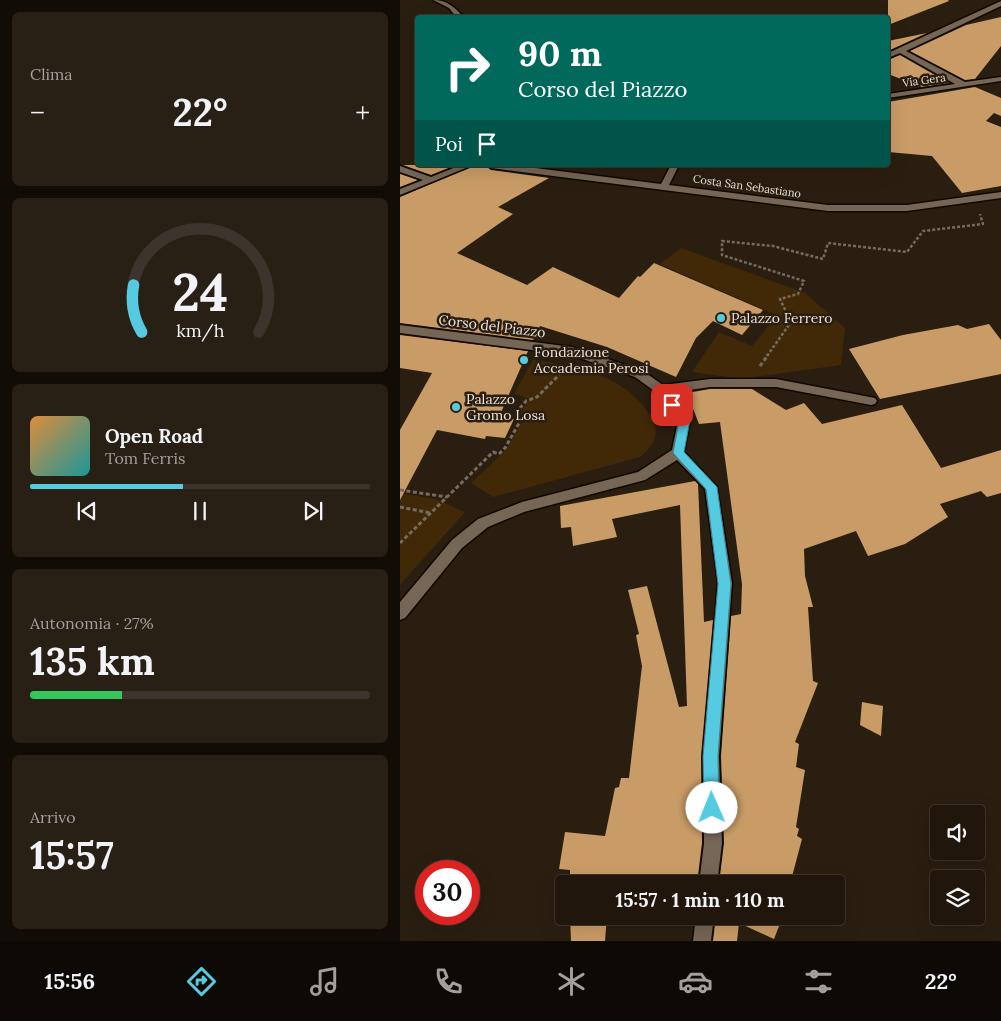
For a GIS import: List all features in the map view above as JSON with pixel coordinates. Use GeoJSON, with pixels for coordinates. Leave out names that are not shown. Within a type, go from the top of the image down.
{"type":"FeatureCollection","features":[{"type":"Feature","properties":{"kind":"street"},"geometry":{"type":"LineString","coordinates":[[436,0],[451,7],[458,15]]}},
{"type":"Feature","properties":{"kind":"street"},"geometry":{"type":"LineString","coordinates":[[890,55],[1001,3]]}},
{"type":"Feature","properties":{"kind":"street","name":"Via Gera"},"geometry":{"type":"LineString","coordinates":[[901,50],[964,86]]}},
{"type":"Feature","properties":{"kind":"street","name":"Via Gera"},"geometry":{"type":"LineString","coordinates":[[890,96],[1001,79]]}},
{"type":"Feature","properties":{"kind":"street"},"geometry":{"type":"LineString","coordinates":[[400,192],[463,167]]}},
{"type":"Feature","properties":{"kind":"street","name":"Costa San Sebastiano"},"geometry":{"type":"LineString","coordinates":[[508,167],[665,185],[828,208],[907,208],[1001,194]]}},
{"type":"Feature","properties":{"kind":"street"},"geometry":{"type":"LineString","coordinates":[[665,185],[674,167]]}},
{"type":"Feature","properties":{"kind":"street"},"geometry":{"type":"LineString","coordinates":[[400,169],[431,180]]}},
{"type":"Feature","properties":{"kind":"street","name":"Corso del Piazzo"},"geometry":{"type":"LineString","coordinates":[[400,329],[572,351],[639,374],[661,390],[684,420],[678,453]]}},
{"type":"Feature","properties":{"kind":"street"},"geometry":{"type":"LineString","coordinates":[[661,390],[710,383],[776,383],[871,400]]}},
{"type":"Feature","properties":{"kind":"street"},"geometry":{"type":"LineString","coordinates":[[400,613],[457,544],[483,523],[522,507],[642,476],[678,453],[711,487],[725,584],[711,756],[713,843],[709,875]]}},
{"type":"Feature","properties":{"kind":"street"},"geometry":{"type":"LineString","coordinates":[[702,941],[704,925]]}},
{"type":"Feature","properties":{"kind":"path"},"geometry":{"type":"LineString","coordinates":[[748,383],[791,322],[780,299],[798,294],[804,281],[722,255],[722,241],[774,246],[823,259],[828,243],[906,252],[923,231],[983,224]]}},
{"type":"Feature","properties":{"kind":"path"},"geometry":{"type":"LineString","coordinates":[[400,542],[493,452],[499,454],[505,448],[522,418],[515,414],[526,401],[536,397],[565,370],[570,363],[572,351]]}},
{"type":"Feature","properties":{"kind":"path"},"geometry":{"type":"LineString","coordinates":[[400,490],[447,498]]}},
{"type":"Feature","properties":{"kind":"path"},"geometry":{"type":"LineString","coordinates":[[400,507],[432,513]]}},
{"type":"Feature","properties":{"kind":"shaded area"},"geometry":{"type":"Polygon","coordinates":[[[681,248],[805,293],[845,328],[841,365],[741,379],[692,372],[719,332],[752,346],[776,317],[774,314],[660,264],[681,248]]]}},
{"type":"Feature","properties":{"kind":"shaded area"},"geometry":{"type":"Polygon","coordinates":[[[533,360],[584,370],[615,383],[629,392],[641,403],[655,424],[656,434],[649,449],[640,457],[493,497],[471,483],[505,451],[525,417],[519,414],[530,399],[514,394],[533,360]]]}},
{"type":"Feature","properties":{"kind":"shaded area"},"geometry":{"type":"Polygon","coordinates":[[[400,493],[435,499],[465,512],[400,585],[400,493]]]}},
{"type":"Feature","properties":{"kind":"building"},"geometry":{"type":"Polygon","coordinates":[[[888,0],[949,1],[890,24],[890,15],[888,15],[888,0]]]}},
{"type":"Feature","properties":{"kind":"building"},"geometry":{"type":"Polygon","coordinates":[[[1001,17],[1001,46],[975,79],[965,80],[910,51],[966,25],[1001,17]]]}},
{"type":"Feature","properties":{"kind":"building"},"geometry":{"type":"Polygon","coordinates":[[[927,33],[890,50],[890,41],[927,33]]]}},
{"type":"Feature","properties":{"kind":"building"},"geometry":{"type":"Polygon","coordinates":[[[900,55],[949,83],[922,87],[890,75],[890,59],[900,55]]]}},
{"type":"Feature","properties":{"kind":"building"},"geometry":{"type":"Polygon","coordinates":[[[975,87],[1001,98],[1001,116],[994,113],[986,121],[1001,127],[1001,186],[962,193],[932,156],[890,152],[890,102],[975,87]]]}},
{"type":"Feature","properties":{"kind":"building"},"geometry":{"type":"Polygon","coordinates":[[[403,165],[451,167],[431,175],[403,165]]]}},
{"type":"Feature","properties":{"kind":"building"},"geometry":{"type":"Polygon","coordinates":[[[470,167],[487,167],[491,170],[549,178],[498,207],[513,214],[457,253],[527,285],[553,267],[619,298],[638,276],[640,277],[654,263],[763,310],[742,335],[713,321],[696,338],[676,377],[607,347],[540,326],[533,340],[400,323],[400,197],[470,167]]]}},
{"type":"Feature","properties":{"kind":"building"},"geometry":{"type":"Polygon","coordinates":[[[400,174],[418,180],[400,187],[400,174]]]}},
{"type":"Feature","properties":{"kind":"building"},"geometry":{"type":"Polygon","coordinates":[[[989,324],[1001,340],[1001,374],[880,399],[849,349],[903,335],[958,325],[967,329],[989,324]]]}},
{"type":"Feature","properties":{"kind":"building","name":"Palazzo Gromo Losa"},"geometry":{"type":"Polygon","coordinates":[[[400,335],[528,351],[499,417],[514,419],[505,438],[486,436],[485,439],[437,430],[400,500],[400,430],[432,373],[400,368],[400,335]]]}},
{"type":"Feature","properties":{"kind":"building"},"geometry":{"type":"Polygon","coordinates":[[[710,389],[752,389],[786,410],[804,403],[822,424],[902,405],[941,468],[1001,450],[1001,493],[987,497],[981,491],[940,504],[948,517],[905,544],[868,556],[856,531],[804,549],[805,576],[813,607],[808,607],[813,681],[818,683],[795,742],[799,744],[796,767],[805,770],[796,827],[799,829],[797,836],[802,839],[792,875],[720,875],[724,843],[721,756],[731,616],[741,614],[742,584],[720,422],[699,424],[687,393],[710,389]]]}},
{"type":"Feature","properties":{"kind":"building"},"geometry":{"type":"Polygon","coordinates":[[[695,481],[698,484],[704,622],[713,620],[701,756],[702,843],[698,875],[570,875],[570,870],[559,869],[565,832],[605,836],[615,788],[619,787],[621,778],[629,778],[642,666],[636,635],[639,634],[628,590],[647,586],[679,707],[687,706],[680,505],[612,519],[617,537],[573,546],[571,527],[561,528],[560,506],[695,481]]]}},
{"type":"Feature","properties":{"kind":"building"},"geometry":{"type":"Polygon","coordinates":[[[862,702],[883,706],[881,736],[860,725],[862,702]]]}},
{"type":"Feature","properties":{"kind":"building"},"geometry":{"type":"Polygon","coordinates":[[[570,925],[606,925],[605,941],[571,941],[570,925]]]}},
{"type":"Feature","properties":{"kind":"building"},"geometry":{"type":"Polygon","coordinates":[[[715,925],[739,925],[737,941],[713,941],[715,925]]]}},
{"type":"Feature","properties":{"kind":"building"},"geometry":{"type":"Polygon","coordinates":[[[743,925],[779,925],[774,939],[743,925]]]}},
{"type":"Feature","properties":{"kind":"place","name":"Palazzo Ferrero"},"geometry":{"type":"Point","coordinates":[721,318]}},
{"type":"Feature","properties":{"kind":"place","name":"Fondazione Accademia Perosi"},"geometry":{"type":"Point","coordinates":[524,360]}},
{"type":"Feature","properties":{"kind":"place","name":"Palazzo Gromo Losa"},"geometry":{"type":"Point","coordinates":[456,407]}},
{"type":"Feature","properties":{"kind":"route"},"geometry":{"type":"LineString","coordinates":[[672,405],[684,420],[678,453],[711,487],[725,584],[711,756],[712,808]]}}]}
